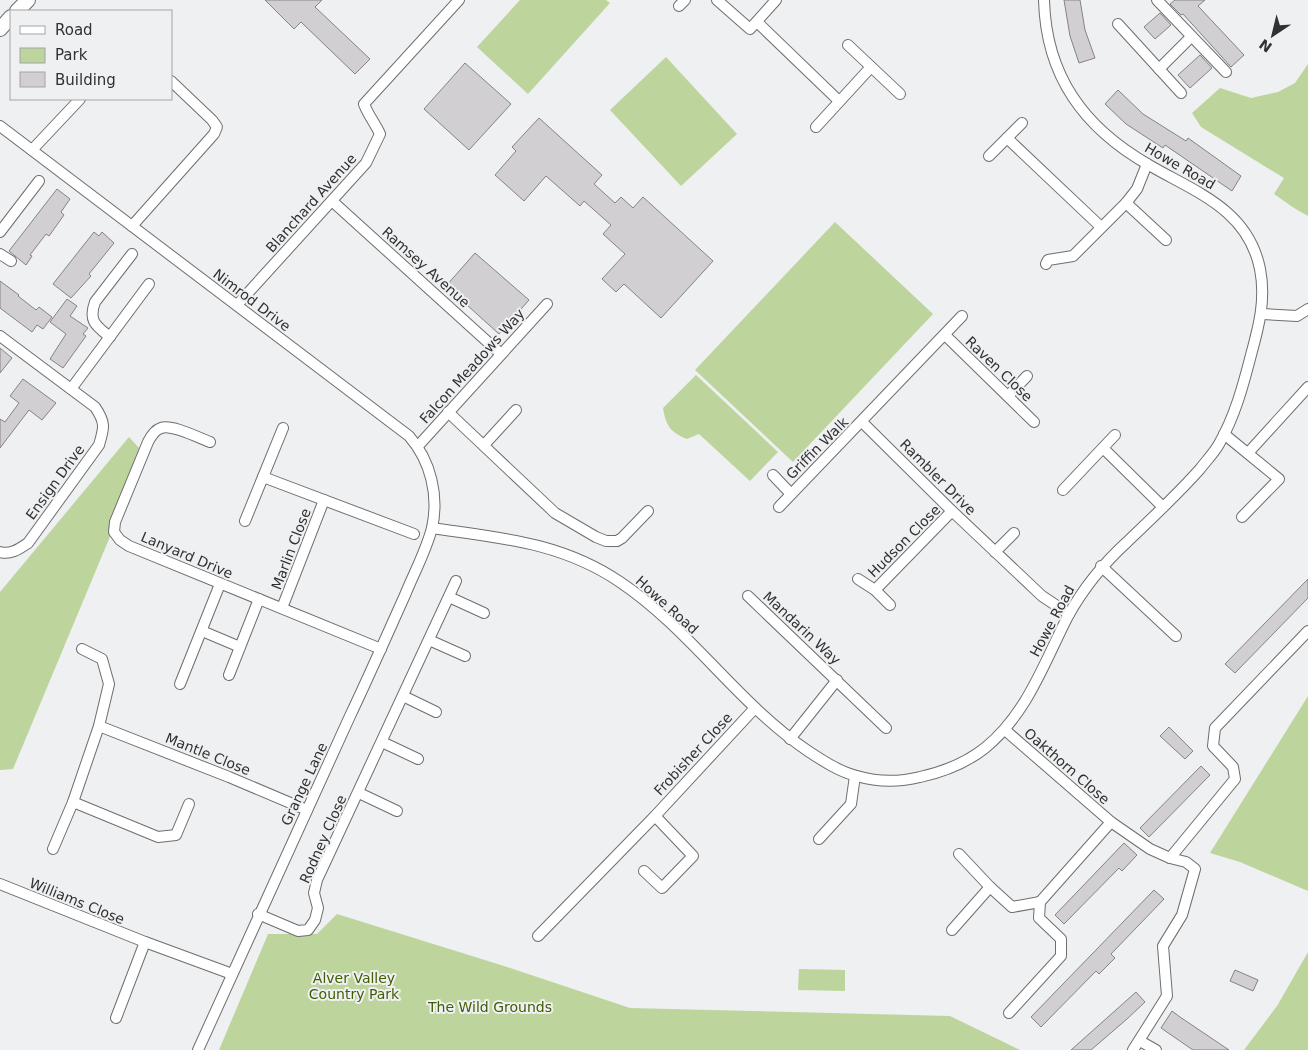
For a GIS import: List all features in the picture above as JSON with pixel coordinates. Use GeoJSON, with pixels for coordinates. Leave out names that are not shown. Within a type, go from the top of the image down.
{"type":"FeatureCollection","features":[{"type":"Feature","properties":{"kind":"street"},"geometry":{"type":"LineString","coordinates":[[18,10],[28,0]]}},
{"type":"Feature","properties":{"kind":"street","name":"Blanchard Avenue"},"geometry":{"type":"LineString","coordinates":[[237,305],[366,163],[380,134],[374,121],[367,113],[364,104],[460,0]]}},
{"type":"Feature","properties":{"kind":"street"},"geometry":{"type":"LineString","coordinates":[[718,0],[750,29],[776,0]]}},
{"type":"Feature","properties":{"kind":"street","name":"Howe Road"},"geometry":{"type":"LineString","coordinates":[[432,528],[528,542],[553,549],[598,568],[649,603],[755,708],[790,739],[821,760],[855,776],[882,780],[900,780],[937,774],[982,751],[1005,730],[1019,712],[1034,687],[1069,614],[1101,566],[1163,507],[1218,447],[1240,397],[1262,314],[1263,296],[1260,268],[1253,247],[1240,226],[1220,206],[1197,190],[1147,164],[1108,136],[1087,117],[1072,98],[1058,71],[1049,45],[1045,24],[1044,0]]}},
{"type":"Feature","properties":{"kind":"street"},"geometry":{"type":"LineString","coordinates":[[1157,0],[1226,72]]}},
{"type":"Feature","properties":{"kind":"street"},"geometry":{"type":"LineString","coordinates":[[0,29],[10,18]]}},
{"type":"Feature","properties":{"kind":"street"},"geometry":{"type":"LineString","coordinates":[[757,22],[839,101]]}},
{"type":"Feature","properties":{"kind":"street"},"geometry":{"type":"LineString","coordinates":[[1118,24],[1181,93]]}},
{"type":"Feature","properties":{"kind":"street"},"geometry":{"type":"LineString","coordinates":[[1159,69],[1191,37]]}},
{"type":"Feature","properties":{"kind":"street"},"geometry":{"type":"LineString","coordinates":[[848,45],[900,94]]}},
{"type":"Feature","properties":{"kind":"street"},"geometry":{"type":"LineString","coordinates":[[816,126],[871,68]]}},
{"type":"Feature","properties":{"kind":"street"},"geometry":{"type":"LineString","coordinates":[[132,226],[214,134],[216,127],[212,120],[172,82]]}},
{"type":"Feature","properties":{"kind":"street"},"geometry":{"type":"LineString","coordinates":[[32,150],[79,100]]}},
{"type":"Feature","properties":{"kind":"street"},"geometry":{"type":"LineString","coordinates":[[989,156],[1022,122]]}},
{"type":"Feature","properties":{"kind":"street","name":"Nimrod Drive"},"geometry":{"type":"LineString","coordinates":[[0,126],[409,436],[418,446],[429,470],[434,489],[432,528]]}},
{"type":"Feature","properties":{"kind":"street"},"geometry":{"type":"LineString","coordinates":[[1007,138],[1101,227]]}},
{"type":"Feature","properties":{"kind":"street"},"geometry":{"type":"LineString","coordinates":[[1046,264],[1048,260],[1073,256],[1126,204],[1137,189],[1147,164]]}},
{"type":"Feature","properties":{"kind":"street"},"geometry":{"type":"LineString","coordinates":[[0,232],[40,181]]}},
{"type":"Feature","properties":{"kind":"street","name":"Ramsey Avenue"},"geometry":{"type":"LineString","coordinates":[[332,201],[501,354]]}},
{"type":"Feature","properties":{"kind":"street"},"geometry":{"type":"LineString","coordinates":[[1126,204],[1166,240]]}},
{"type":"Feature","properties":{"kind":"street"},"geometry":{"type":"LineString","coordinates":[[0,254],[11,262]]}},
{"type":"Feature","properties":{"kind":"street"},"geometry":{"type":"LineString","coordinates":[[110,337],[96,325],[92,318],[92,311],[96,302],[132,254]]}},
{"type":"Feature","properties":{"kind":"street"},"geometry":{"type":"LineString","coordinates":[[71,388],[150,284]]}},
{"type":"Feature","properties":{"kind":"street","name":"Falcon Meadows Way"},"geometry":{"type":"LineString","coordinates":[[418,446],[547,304]]}},
{"type":"Feature","properties":{"kind":"street"},"geometry":{"type":"LineString","coordinates":[[1262,314],[1297,316],[1308,309]]}},
{"type":"Feature","properties":{"kind":"street","name":"Raven Close"},"geometry":{"type":"LineString","coordinates":[[862,422],[962,316]]}},
{"type":"Feature","properties":{"kind":"street","name":"Raven Close"},"geometry":{"type":"LineString","coordinates":[[945,335],[1034,422]]}},
{"type":"Feature","properties":{"kind":"street","name":"Ensign Drive"},"geometry":{"type":"LineString","coordinates":[[0,336],[95,407],[102,418],[104,430],[99,446],[28,543],[17,551],[5,554],[0,552]]}},
{"type":"Feature","properties":{"kind":"street"},"geometry":{"type":"LineString","coordinates":[[1008,396],[1027,376]]}},
{"type":"Feature","properties":{"kind":"street"},"geometry":{"type":"LineString","coordinates":[[1248,453],[1308,387]]}},
{"type":"Feature","properties":{"kind":"street"},"geometry":{"type":"LineString","coordinates":[[484,445],[516,410]]}},
{"type":"Feature","properties":{"kind":"street"},"geometry":{"type":"LineString","coordinates":[[448,412],[555,513],[596,537],[617,541],[648,511]]}},
{"type":"Feature","properties":{"kind":"street","name":"Griffin Walk"},"geometry":{"type":"LineString","coordinates":[[779,507],[862,422]]}},
{"type":"Feature","properties":{"kind":"street","name":"Rambler Drive"},"geometry":{"type":"LineString","coordinates":[[862,422],[1042,596],[1069,614]]}},
{"type":"Feature","properties":{"kind":"street","name":"Lanyard Drive"},"geometry":{"type":"LineString","coordinates":[[210,442],[171,427],[162,428],[154,433],[148,442],[118,513],[114,532],[120,540],[129,546],[381,650]]}},
{"type":"Feature","properties":{"kind":"street"},"geometry":{"type":"LineString","coordinates":[[245,521],[283,428]]}},
{"type":"Feature","properties":{"kind":"street"},"geometry":{"type":"LineString","coordinates":[[1224,434],[1279,479],[1242,517]]}},
{"type":"Feature","properties":{"kind":"street"},"geometry":{"type":"LineString","coordinates":[[1063,490],[1116,435]]}},
{"type":"Feature","properties":{"kind":"street"},"geometry":{"type":"LineString","coordinates":[[1103,448],[1163,507]]}},
{"type":"Feature","properties":{"kind":"street","name":"Griffin Walk"},"geometry":{"type":"LineString","coordinates":[[773,475],[791,494]]}},
{"type":"Feature","properties":{"kind":"street","name":"Marlin Close"},"geometry":{"type":"LineString","coordinates":[[263,477],[414,534]]}},
{"type":"Feature","properties":{"kind":"street","name":"Marlin Close"},"geometry":{"type":"LineString","coordinates":[[282,608],[324,500]]}},
{"type":"Feature","properties":{"kind":"street","name":"Hudson Close"},"geometry":{"type":"LineString","coordinates":[[875,590],[952,511]]}},
{"type":"Feature","properties":{"kind":"street","name":"Grange Lane"},"geometry":{"type":"LineString","coordinates":[[198,1050],[258,914],[381,650],[424,552],[432,528]]}},
{"type":"Feature","properties":{"kind":"street"},"geometry":{"type":"LineString","coordinates":[[995,552],[1014,533]]}},
{"type":"Feature","properties":{"kind":"street"},"geometry":{"type":"LineString","coordinates":[[1101,566],[1176,636]]}},
{"type":"Feature","properties":{"kind":"street","name":"Hudson Close"},"geometry":{"type":"LineString","coordinates":[[858,579],[875,590],[890,605]]}},
{"type":"Feature","properties":{"kind":"street","name":"Rodney Close"},"geometry":{"type":"LineString","coordinates":[[258,914],[298,931],[308,930],[315,920],[318,908],[314,893],[317,880],[456,581]]}},
{"type":"Feature","properties":{"kind":"street"},"geometry":{"type":"LineString","coordinates":[[180,684],[220,584]]}},
{"type":"Feature","properties":{"kind":"street","name":"Mandarin Way"},"geometry":{"type":"LineString","coordinates":[[748,596],[886,728]]}},
{"type":"Feature","properties":{"kind":"street"},"geometry":{"type":"LineString","coordinates":[[449,597],[484,614]]}},
{"type":"Feature","properties":{"kind":"street"},"geometry":{"type":"LineString","coordinates":[[229,675],[259,599]]}},
{"type":"Feature","properties":{"kind":"street"},"geometry":{"type":"LineString","coordinates":[[202,631],[240,647]]}},
{"type":"Feature","properties":{"kind":"street"},"geometry":{"type":"LineString","coordinates":[[1170,858],[1235,779],[1232,767],[1213,746],[1215,728],[1308,631]]}},
{"type":"Feature","properties":{"kind":"street"},"geometry":{"type":"LineString","coordinates":[[429,640],[465,656]]}},
{"type":"Feature","properties":{"kind":"street"},"geometry":{"type":"LineString","coordinates":[[53,849],[73,802],[98,726],[108,684],[102,659],[82,650]]}},
{"type":"Feature","properties":{"kind":"street","name":"Mandarin Way"},"geometry":{"type":"LineString","coordinates":[[790,739],[837,680]]}},
{"type":"Feature","properties":{"kind":"street"},"geometry":{"type":"LineString","coordinates":[[403,696],[436,712]]}},
{"type":"Feature","properties":{"kind":"street","name":"Frobisher Close"},"geometry":{"type":"LineString","coordinates":[[644,871],[662,888],[693,856],[655,816],[755,708]]}},
{"type":"Feature","properties":{"kind":"street","name":"Mantle Close"},"geometry":{"type":"LineString","coordinates":[[98,726],[307,810]]}},
{"type":"Feature","properties":{"kind":"street","name":"Oakthorn Close"},"geometry":{"type":"LineString","coordinates":[[1005,730],[1111,822],[1150,849],[1170,858],[1186,862],[1195,870],[1182,915],[1163,946],[1167,996],[1140,1040]]}},
{"type":"Feature","properties":{"kind":"street"},"geometry":{"type":"LineString","coordinates":[[382,742],[418,759]]}},
{"type":"Feature","properties":{"kind":"street"},"geometry":{"type":"LineString","coordinates":[[819,839],[851,804],[855,776]]}},
{"type":"Feature","properties":{"kind":"street","name":"Rodney Close"},"geometry":{"type":"LineString","coordinates":[[359,792],[397,811]]}},
{"type":"Feature","properties":{"kind":"street"},"geometry":{"type":"LineString","coordinates":[[73,802],[158,837],[176,835],[189,804]]}},
{"type":"Feature","properties":{"kind":"street"},"geometry":{"type":"LineString","coordinates":[[538,936],[655,816]]}},
{"type":"Feature","properties":{"kind":"street","name":"Oakthorn Close"},"geometry":{"type":"LineString","coordinates":[[1040,902],[1111,822]]}},
{"type":"Feature","properties":{"kind":"street"},"geometry":{"type":"LineString","coordinates":[[959,854],[1012,907],[1040,902],[1040,918],[1061,939],[1061,956],[1009,1013]]}},
{"type":"Feature","properties":{"kind":"street","name":"Williams Close"},"geometry":{"type":"LineString","coordinates":[[0,884],[145,942],[232,974]]}},
{"type":"Feature","properties":{"kind":"street"},"geometry":{"type":"LineString","coordinates":[[952,930],[990,887]]}},
{"type":"Feature","properties":{"kind":"street"},"geometry":{"type":"LineString","coordinates":[[116,1018],[145,942]]}},
{"type":"Feature","properties":{"kind":"street"},"geometry":{"type":"LineString","coordinates":[[1133,1050],[1140,1040],[1156,1050]]}},
{"type":"Feature","properties":{"kind":"green space"},"geometry":{"type":"Polygon","coordinates":[[[520,0],[606,0],[610,3],[528,94],[477,47],[520,0]]]}},
{"type":"Feature","properties":{"kind":"green space"},"geometry":{"type":"Polygon","coordinates":[[[666,57],[737,134],[681,186],[610,110],[666,57]]]}},
{"type":"Feature","properties":{"kind":"green space"},"geometry":{"type":"Polygon","coordinates":[[[1308,64],[1308,216],[1274,194],[1284,178],[1201,127],[1192,113],[1220,88],[1251,98],[1278,92],[1295,83],[1308,64]]]}},
{"type":"Feature","properties":{"kind":"green space"},"geometry":{"type":"Polygon","coordinates":[[[835,222],[933,314],[793,462],[695,370],[835,222]]]}},
{"type":"Feature","properties":{"kind":"green space"},"geometry":{"type":"Polygon","coordinates":[[[696,375],[778,452],[750,481],[699,434],[687,439],[676,434],[667,424],[663,408],[696,375]]]}},
{"type":"Feature","properties":{"kind":"green space"},"geometry":{"type":"Polygon","coordinates":[[[129,437],[139,448],[109,539],[13,769],[0,770],[0,592],[129,437]]]}},
{"type":"Feature","properties":{"kind":"green space"},"geometry":{"type":"Polygon","coordinates":[[[1308,696],[1308,891],[1240,862],[1210,853],[1308,696]]]}},
{"type":"Feature","properties":{"kind":"green space","name":"Alver Valley Country Park"},"geometry":{"type":"Polygon","coordinates":[[[337,914],[504,966],[630,1008],[950,1016],[1020,1050],[219,1050],[268,934],[317,934],[337,914]]]}},
{"type":"Feature","properties":{"kind":"green space"},"geometry":{"type":"Polygon","coordinates":[[[1308,952],[1308,1050],[1244,1050],[1277,1006],[1308,952]]]}},
{"type":"Feature","properties":{"kind":"green space"},"geometry":{"type":"Polygon","coordinates":[[[799,969],[845,970],[845,991],[798,990],[799,969]]]}},
{"type":"Feature","properties":{"kind":"building"},"geometry":{"type":"Polygon","coordinates":[[[265,0],[322,0],[315,7],[370,59],[355,74],[301,22],[294,29],[265,0]]]}},
{"type":"Feature","properties":{"kind":"building"},"geometry":{"type":"Polygon","coordinates":[[[1064,0],[1080,0],[1085,30],[1095,58],[1079,63],[1070,36],[1064,0]]]}},
{"type":"Feature","properties":{"kind":"building"},"geometry":{"type":"Polygon","coordinates":[[[1175,0],[1205,0],[1198,6],[1244,55],[1231,67],[1183,14],[1181,15],[1170,4],[1175,0]]]}},
{"type":"Feature","properties":{"kind":"building"},"geometry":{"type":"Polygon","coordinates":[[[1160,13],[1171,25],[1155,39],[1144,27],[1160,13]]]}},
{"type":"Feature","properties":{"kind":"building"},"geometry":{"type":"Polygon","coordinates":[[[1200,55],[1212,68],[1190,88],[1178,75],[1200,55]]]}},
{"type":"Feature","properties":{"kind":"building"},"geometry":{"type":"Polygon","coordinates":[[[465,63],[511,104],[469,150],[424,109],[465,63]]]}},
{"type":"Feature","properties":{"kind":"building"},"geometry":{"type":"Polygon","coordinates":[[[1118,90],[1143,114],[1186,141],[1188,138],[1241,176],[1232,191],[1165,145],[1163,148],[1126,124],[1105,104],[1118,90]]]}},
{"type":"Feature","properties":{"kind":"building"},"geometry":{"type":"Polygon","coordinates":[[[539,118],[602,175],[594,184],[615,203],[621,197],[633,208],[643,197],[713,261],[661,318],[624,284],[616,292],[602,279],[625,254],[603,234],[611,225],[584,201],[580,206],[546,176],[524,201],[495,175],[516,151],[512,147],[539,118]]]}},
{"type":"Feature","properties":{"kind":"building"},"geometry":{"type":"Polygon","coordinates":[[[57,189],[70,199],[61,212],[64,215],[49,236],[46,234],[30,255],[32,256],[26,265],[9,251],[57,189]]]}},
{"type":"Feature","properties":{"kind":"building"},"geometry":{"type":"Polygon","coordinates":[[[94,232],[99,236],[102,232],[114,243],[89,274],[91,276],[71,298],[53,284],[94,232]]]}},
{"type":"Feature","properties":{"kind":"building"},"geometry":{"type":"Polygon","coordinates":[[[475,253],[529,300],[499,334],[446,286],[475,253]]]}},
{"type":"Feature","properties":{"kind":"building"},"geometry":{"type":"Polygon","coordinates":[[[0,281],[36,310],[39,307],[52,317],[43,329],[37,325],[32,332],[0,308],[0,281]]]}},
{"type":"Feature","properties":{"kind":"building"},"geometry":{"type":"Polygon","coordinates":[[[67,299],[77,306],[70,316],[88,328],[83,334],[86,336],[63,368],[50,359],[66,334],[50,322],[67,299]]]}},
{"type":"Feature","properties":{"kind":"building"},"geometry":{"type":"Polygon","coordinates":[[[0,348],[12,358],[0,373],[0,348]]]}},
{"type":"Feature","properties":{"kind":"building"},"geometry":{"type":"Polygon","coordinates":[[[23,379],[56,403],[42,420],[29,410],[0,448],[0,419],[5,422],[19,403],[10,396],[23,379]]]}},
{"type":"Feature","properties":{"kind":"building"},"geometry":{"type":"Polygon","coordinates":[[[1308,579],[1308,598],[1235,673],[1225,664],[1308,579]]]}},
{"type":"Feature","properties":{"kind":"building"},"geometry":{"type":"Polygon","coordinates":[[[1169,727],[1193,751],[1185,759],[1160,736],[1169,727]]]}},
{"type":"Feature","properties":{"kind":"building"},"geometry":{"type":"Polygon","coordinates":[[[1201,766],[1210,775],[1149,837],[1140,828],[1201,766]]]}},
{"type":"Feature","properties":{"kind":"building"},"geometry":{"type":"Polygon","coordinates":[[[1124,843],[1137,855],[1122,871],[1119,868],[1064,924],[1055,915],[1124,843]]]}},
{"type":"Feature","properties":{"kind":"building"},"geometry":{"type":"Polygon","coordinates":[[[1154,890],[1164,899],[1111,954],[1115,958],[1099,974],[1096,971],[1041,1027],[1031,1017],[1154,890]]]}},
{"type":"Feature","properties":{"kind":"building"},"geometry":{"type":"Polygon","coordinates":[[[1235,970],[1258,980],[1253,991],[1230,981],[1235,970]]]}},
{"type":"Feature","properties":{"kind":"building"},"geometry":{"type":"Polygon","coordinates":[[[1136,992],[1145,1002],[1127,1019],[1091,1050],[1071,1050],[1136,992]]]}},
{"type":"Feature","properties":{"kind":"building"},"geometry":{"type":"Polygon","coordinates":[[[1172,1011],[1229,1050],[1193,1050],[1161,1028],[1172,1011]]]}},
{"type":"Feature","properties":{"kind":"park label","name":"The Wild Grounds"},"geometry":{"type":"Point","coordinates":[490,1007]}}]}
